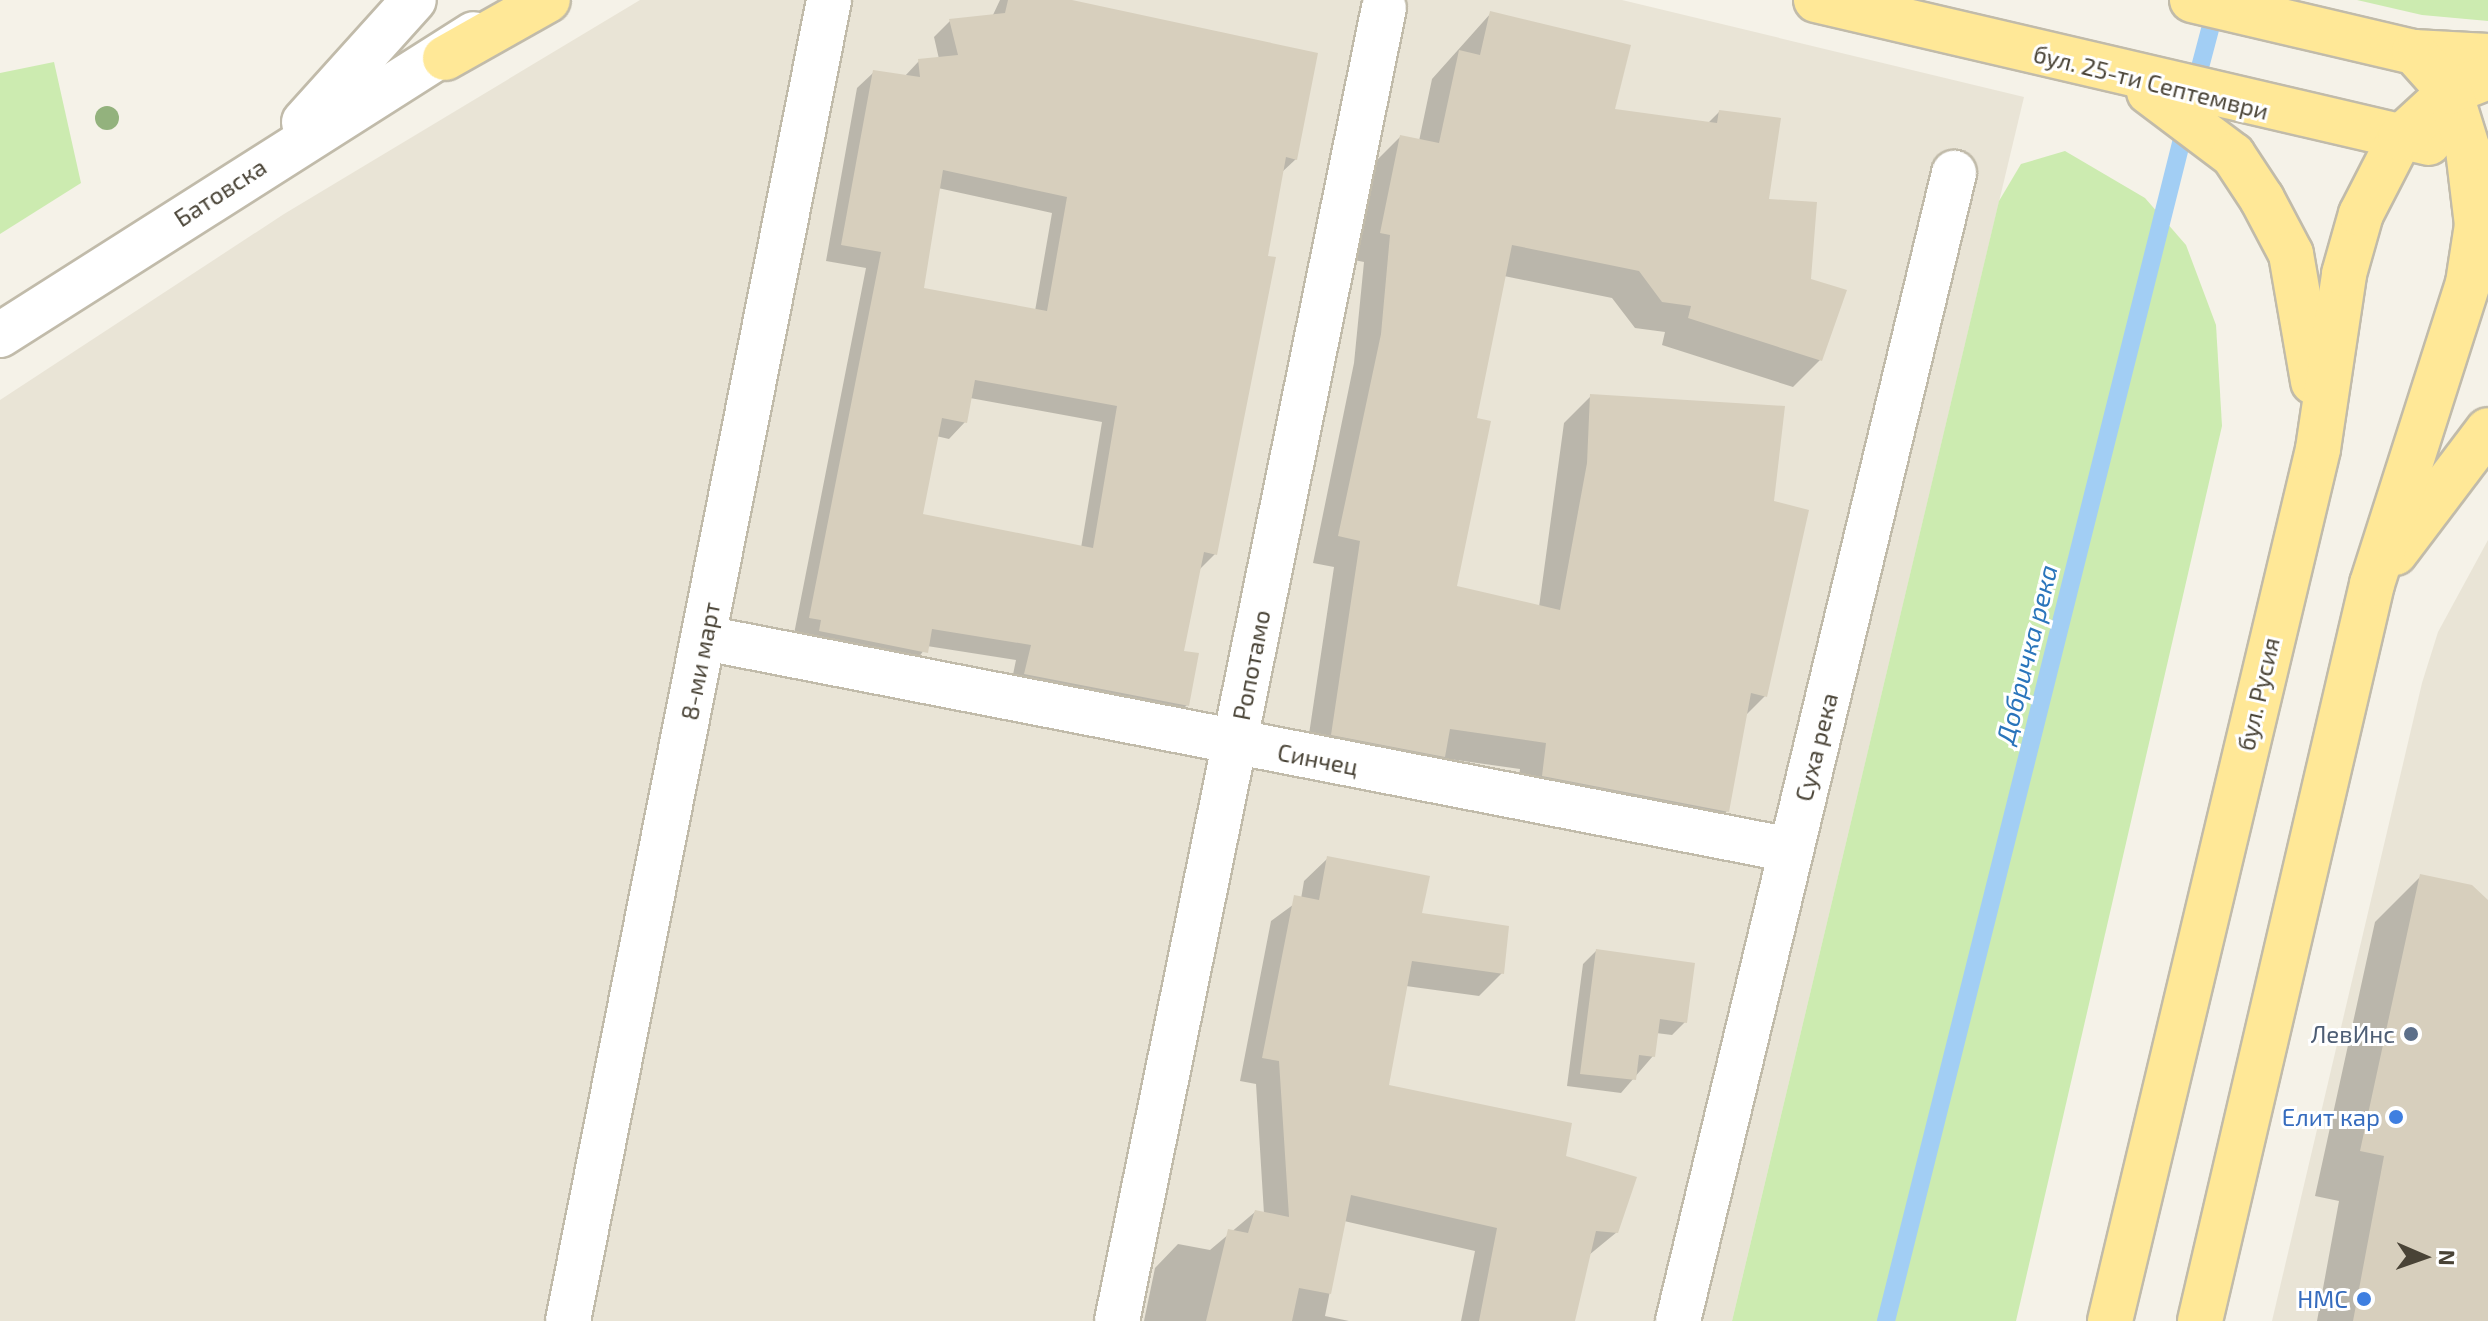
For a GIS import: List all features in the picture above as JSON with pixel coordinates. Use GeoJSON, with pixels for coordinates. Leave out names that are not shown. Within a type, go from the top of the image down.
{"type":"FeatureCollection","features":[{"type":"Feature","properties":{"kind":"main road"},"geometry":{"type":"LineString","coordinates":[[445,58],[548,0]]}},
{"type":"Feature","properties":{"kind":"main road","name":"бул. 25-ти Септември"},"geometry":{"type":"LineString","coordinates":[[1816,0],[2281,114],[2478,150]]}},
{"type":"Feature","properties":{"kind":"main road"},"geometry":{"type":"LineString","coordinates":[[2192,0],[2414,52],[2488,56]]}},
{"type":"Feature","properties":{"kind":"main road"},"geometry":{"type":"LineString","coordinates":[[2200,1321],[2372,584],[2468,283],[2477,225],[2478,150],[2469,85],[2414,52]]}},
{"type":"Feature","properties":{"kind":"main road"},"geometry":{"type":"LineString","coordinates":[[2107,71],[2201,126],[2233,155],[2262,199],[2291,254],[2304,307],[2318,449]]}},
{"type":"Feature","properties":{"kind":"main road","name":"бул. Русия"},"geometry":{"type":"LineString","coordinates":[[2110,1321],[2318,449],[2344,274],[2361,214],[2400,138],[2469,85]]}},
{"type":"Feature","properties":{"kind":"main road"},"geometry":{"type":"LineString","coordinates":[[2372,584],[2488,430]]}},
{"type":"Feature","properties":{"kind":"street"},"geometry":{"type":"LineString","coordinates":[[256,168],[414,0]]}},
{"type":"Feature","properties":{"kind":"street","name":"Батовска"},"geometry":{"type":"LineString","coordinates":[[0,335],[256,168],[445,58],[517,0]]}},
{"type":"Feature","properties":{"kind":"street","name":"8-ми март"},"geometry":{"type":"LineString","coordinates":[[568,1321],[829,0]]}},
{"type":"Feature","properties":{"kind":"street","name":"Ропотамо"},"geometry":{"type":"LineString","coordinates":[[1117,1321],[1384,8]]}},
{"type":"Feature","properties":{"kind":"street","name":"Суха река"},"geometry":{"type":"LineString","coordinates":[[1678,1321],[1954,173]]}},
{"type":"Feature","properties":{"kind":"street","name":"Синчец"},"geometry":{"type":"LineString","coordinates":[[705,638],[1791,850]]}},
{"type":"Feature","properties":{"kind":"shaded area"},"geometry":{"type":"Polygon","coordinates":[[[640,0],[1622,0],[2024,97],[1732,1321],[0,1321],[0,400],[284,214],[640,0]]]}},
{"type":"Feature","properties":{"kind":"shaded area"},"geometry":{"type":"Polygon","coordinates":[[[2488,540],[2488,1321],[2272,1321],[2422,683],[2438,632],[2488,540]]]}},
{"type":"Feature","properties":{"kind":"green space"},"geometry":{"type":"Polygon","coordinates":[[[2357,0],[2488,0],[2488,21],[2422,15],[2357,0]]]}},
{"type":"Feature","properties":{"kind":"green space"},"geometry":{"type":"Polygon","coordinates":[[[54,62],[81,183],[0,234],[0,73],[54,62]]]}},
{"type":"Feature","properties":{"kind":"green space"},"geometry":{"type":"Polygon","coordinates":[[[2065,151],[2145,198],[2186,245],[2216,325],[2222,426],[2016,1321],[1732,1321],[1999,201],[2021,164],[2065,151]]]}},
{"type":"Feature","properties":{"kind":"building"},"geometry":{"type":"Polygon","coordinates":[[[1008,0],[1072,0],[1318,53],[1297,160],[1286,157],[1268,256],[1276,257],[1217,555],[1204,552],[1184,651],[1199,653],[1189,706],[1024,674],[1031,645],[932,629],[928,653],[819,631],[821,620],[809,618],[881,252],[841,245],[873,70],[920,77],[918,59],[958,55],[949,19],[1005,13],[1008,0]],[[943,170],[924,288],[1047,311],[1067,197],[943,170]],[[975,380],[967,423],[942,418],[923,514],[1093,548],[1117,406],[975,380]]]}},
{"type":"Feature","properties":{"kind":"building"},"geometry":{"type":"Polygon","coordinates":[[[1490,11],[1631,45],[1615,109],[1717,123],[1719,110],[1781,118],[1769,199],[1817,202],[1811,279],[1847,290],[1822,361],[1688,318],[1691,306],[1662,302],[1639,271],[1512,245],[1477,418],[1491,421],[1457,586],[1560,610],[1587,463],[1590,394],[1785,406],[1774,501],[1809,510],[1767,697],[1751,693],[1729,812],[1542,776],[1546,743],[1450,729],[1445,757],[1331,735],[1360,541],[1338,536],[1381,334],[1390,235],[1380,233],[1400,135],[1439,143],[1459,50],[1480,55],[1490,11]]]}},
{"type":"Feature","properties":{"kind":"building"},"geometry":{"type":"Polygon","coordinates":[[[1327,856],[1430,876],[1422,913],[1509,926],[1504,974],[1412,961],[1389,1085],[1572,1123],[1566,1156],[1637,1177],[1618,1233],[1596,1231],[1575,1321],[1479,1321],[1497,1228],[1351,1195],[1331,1294],[1299,1288],[1292,1321],[1206,1321],[1228,1229],[1248,1233],[1255,1210],[1289,1217],[1279,1061],[1262,1058],[1294,895],[1319,900],[1327,856]]]}},
{"type":"Feature","properties":{"kind":"building"},"geometry":{"type":"Polygon","coordinates":[[[2420,874],[2472,885],[2488,900],[2488,1321],[2353,1321],[2384,1156],[2360,1151],[2420,874]]]}},
{"type":"Feature","properties":{"kind":"building"},"geometry":{"type":"Polygon","coordinates":[[[1596,949],[1695,963],[1687,1023],[1660,1019],[1655,1057],[1639,1055],[1636,1080],[1580,1074],[1596,949]]]}},
{"type":"Feature","properties":{"kind":"waterway","name":"Добричка река"},"geometry":{"type":"LineString","coordinates":[[2194,90],[2217,3]]}},
{"type":"Feature","properties":{"kind":"waterway","name":"Добричка река"},"geometry":{"type":"LineString","coordinates":[[1886,1321],[2186,123]]}},
{"type":"Feature","properties":{"kind":"place","name":"ЛевИнс"},"geometry":{"type":"Point","coordinates":[2411,1034]}},
{"type":"Feature","properties":{"kind":"place","name":"Елит кар"},"geometry":{"type":"Point","coordinates":[2396,1117]}},
{"type":"Feature","properties":{"kind":"place","name":"HMC"},"geometry":{"type":"Point","coordinates":[2364,1299]}}]}
